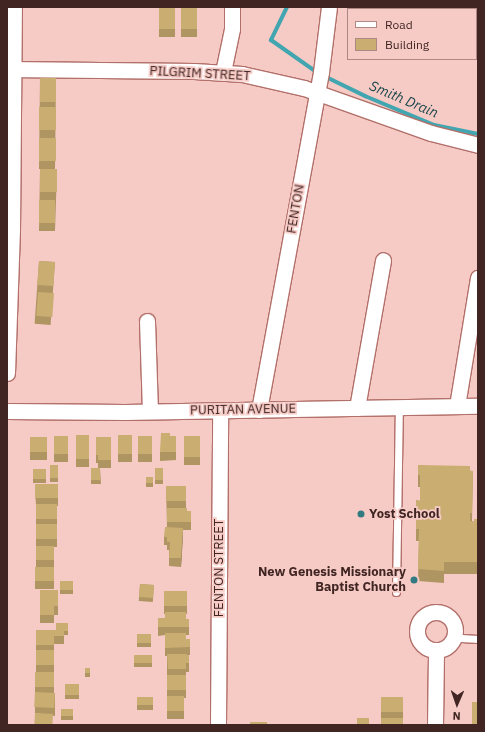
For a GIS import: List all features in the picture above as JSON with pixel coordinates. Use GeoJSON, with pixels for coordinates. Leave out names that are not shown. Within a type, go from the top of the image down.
{"type":"FeatureCollection","features":[{"type":"Feature","properties":{"kind":"street"},"geometry":{"type":"LineString","coordinates":[[7,372],[12,230],[10,69],[14,7]]}},
{"type":"Feature","properties":{"kind":"street"},"geometry":{"type":"LineString","coordinates":[[223,72],[232,29],[232,7]]}},
{"type":"Feature","properties":{"kind":"street","name":"FENTON"},"geometry":{"type":"LineString","coordinates":[[259,410],[317,94],[329,7]]}},
{"type":"Feature","properties":{"kind":"street","name":"PILGRIM STREET"},"geometry":{"type":"LineString","coordinates":[[10,69],[223,72],[259,77],[304,88],[317,94],[343,101],[431,133],[478,145]]}},
{"type":"Feature","properties":{"kind":"street"},"geometry":{"type":"LineString","coordinates":[[358,408],[383,260]]}},
{"type":"Feature","properties":{"kind":"street"},"geometry":{"type":"LineString","coordinates":[[457,406],[478,278]]}},
{"type":"Feature","properties":{"kind":"street"},"geometry":{"type":"LineString","coordinates":[[147,321],[150,411]]}},
{"type":"Feature","properties":{"kind":"street","name":"PURITAN AVENUE"},"geometry":{"type":"LineString","coordinates":[[7,411],[259,410],[478,406]]}},
{"type":"Feature","properties":{"kind":"street","name":"FENTON STREET"},"geometry":{"type":"LineString","coordinates":[[218,725],[220,410]]}},
{"type":"Feature","properties":{"kind":"street"},"geometry":{"type":"LineString","coordinates":[[436,612],[448,616],[455,627],[455,634],[450,643],[441,649],[436,650],[424,645],[418,634],[420,621],[424,616],[436,612]]}},
{"type":"Feature","properties":{"kind":"street"},"geometry":{"type":"LineString","coordinates":[[435,725],[436,650]]}},
{"type":"Feature","properties":{"kind":"lane"},"geometry":{"type":"LineString","coordinates":[[396,592],[399,407]]}},
{"type":"Feature","properties":{"kind":"lane"},"geometry":{"type":"LineString","coordinates":[[455,634],[461,638],[478,639]]}},
{"type":"Feature","properties":{"kind":"building"},"geometry":{"type":"Polygon","coordinates":[[[159,7],[175,7],[175,29],[159,29],[159,7]]]}},
{"type":"Feature","properties":{"kind":"building"},"geometry":{"type":"Polygon","coordinates":[[[181,7],[197,7],[197,29],[181,29],[181,7]]]}},
{"type":"Feature","properties":{"kind":"building"},"geometry":{"type":"Polygon","coordinates":[[[40,78],[56,78],[56,102],[40,102],[40,78]]]}},
{"type":"Feature","properties":{"kind":"building"},"geometry":{"type":"Polygon","coordinates":[[[39,107],[56,107],[56,130],[39,130],[39,107]]]}},
{"type":"Feature","properties":{"kind":"building"},"geometry":{"type":"Polygon","coordinates":[[[39,138],[56,138],[56,161],[39,161],[39,138]]]}},
{"type":"Feature","properties":{"kind":"building"},"geometry":{"type":"Polygon","coordinates":[[[40,169],[57,169],[57,192],[40,192],[40,169]]]}},
{"type":"Feature","properties":{"kind":"building"},"geometry":{"type":"Polygon","coordinates":[[[39,200],[55,200],[55,223],[39,223],[39,200]]]}},
{"type":"Feature","properties":{"kind":"building"},"geometry":{"type":"Polygon","coordinates":[[[39,261],[55,262],[53,286],[37,285],[39,261]]]}},
{"type":"Feature","properties":{"kind":"building"},"geometry":{"type":"Polygon","coordinates":[[[38,292],[54,293],[52,317],[36,316],[38,292]]]}},
{"type":"Feature","properties":{"kind":"building"},"geometry":{"type":"Polygon","coordinates":[[[161,433],[170,433],[170,436],[176,436],[176,452],[160,452],[161,433]]]}},
{"type":"Feature","properties":{"kind":"building"},"geometry":{"type":"Polygon","coordinates":[[[76,435],[89,435],[89,459],[76,459],[76,435]]]}},
{"type":"Feature","properties":{"kind":"building"},"geometry":{"type":"Polygon","coordinates":[[[118,435],[132,435],[132,454],[118,454],[118,435]]]}},
{"type":"Feature","properties":{"kind":"building"},"geometry":{"type":"Polygon","coordinates":[[[54,436],[68,436],[68,454],[54,454],[54,436]]]}},
{"type":"Feature","properties":{"kind":"building"},"geometry":{"type":"Polygon","coordinates":[[[138,436],[152,436],[152,454],[138,454],[138,436]]]}},
{"type":"Feature","properties":{"kind":"building"},"geometry":{"type":"Polygon","coordinates":[[[184,436],[200,436],[200,457],[184,457],[184,436]]]}},
{"type":"Feature","properties":{"kind":"building"},"geometry":{"type":"Polygon","coordinates":[[[30,437],[47,437],[47,452],[30,452],[30,437]]]}},
{"type":"Feature","properties":{"kind":"building"},"geometry":{"type":"Polygon","coordinates":[[[96,437],[111,437],[111,460],[98,460],[98,455],[96,455],[96,437]]]}},
{"type":"Feature","properties":{"kind":"building"},"geometry":{"type":"Polygon","coordinates":[[[50,465],[58,465],[58,478],[50,478],[50,465]]]}},
{"type":"Feature","properties":{"kind":"building"},"geometry":{"type":"Polygon","coordinates":[[[418,465],[470,466],[470,471],[473,471],[472,513],[470,513],[470,521],[474,522],[474,519],[478,519],[478,562],[444,562],[444,571],[418,569],[419,529],[416,529],[416,500],[420,501],[420,475],[418,475],[418,465]]]}},
{"type":"Feature","properties":{"kind":"building"},"geometry":{"type":"Polygon","coordinates":[[[91,468],[100,468],[100,480],[91,480],[91,468]]]}},
{"type":"Feature","properties":{"kind":"building"},"geometry":{"type":"Polygon","coordinates":[[[155,468],[163,468],[163,480],[155,480],[155,468]]]}},
{"type":"Feature","properties":{"kind":"building"},"geometry":{"type":"Polygon","coordinates":[[[33,469],[46,469],[46,479],[33,479],[33,469]]]}},
{"type":"Feature","properties":{"kind":"building"},"geometry":{"type":"Polygon","coordinates":[[[146,477],[153,477],[153,483],[146,483],[146,477]]]}},
{"type":"Feature","properties":{"kind":"building"},"geometry":{"type":"Polygon","coordinates":[[[35,484],[58,484],[58,498],[35,498],[35,484]]]}},
{"type":"Feature","properties":{"kind":"building"},"geometry":{"type":"Polygon","coordinates":[[[166,486],[186,486],[186,501],[166,501],[166,486]]]}},
{"type":"Feature","properties":{"kind":"building"},"geometry":{"type":"Polygon","coordinates":[[[36,504],[57,504],[57,519],[36,519],[36,504]]]}},
{"type":"Feature","properties":{"kind":"building"},"geometry":{"type":"Polygon","coordinates":[[[167,508],[187,508],[187,511],[191,511],[191,522],[167,522],[167,508]]]}},
{"type":"Feature","properties":{"kind":"building"},"geometry":{"type":"Polygon","coordinates":[[[36,524],[57,524],[57,539],[36,539],[36,524]]]}},
{"type":"Feature","properties":{"kind":"building"},"geometry":{"type":"Polygon","coordinates":[[[165,527],[183,528],[181,558],[169,558],[170,542],[167,542],[167,537],[164,537],[165,527]]]}},
{"type":"Feature","properties":{"kind":"building"},"geometry":{"type":"Polygon","coordinates":[[[36,546],[54,546],[54,560],[36,560],[36,546]]]}},
{"type":"Feature","properties":{"kind":"building"},"geometry":{"type":"Polygon","coordinates":[[[35,567],[54,567],[54,581],[35,581],[35,567]]]}},
{"type":"Feature","properties":{"kind":"building"},"geometry":{"type":"Polygon","coordinates":[[[60,581],[73,581],[73,590],[60,590],[60,581]]]}},
{"type":"Feature","properties":{"kind":"building"},"geometry":{"type":"Polygon","coordinates":[[[140,584],[154,585],[153,598],[139,597],[140,584]]]}},
{"type":"Feature","properties":{"kind":"building"},"geometry":{"type":"Polygon","coordinates":[[[40,590],[58,590],[58,606],[54,606],[54,615],[40,615],[40,590]]]}},
{"type":"Feature","properties":{"kind":"building"},"geometry":{"type":"Polygon","coordinates":[[[164,591],[187,591],[187,606],[164,606],[164,591]]]}},
{"type":"Feature","properties":{"kind":"building"},"geometry":{"type":"Polygon","coordinates":[[[165,612],[186,612],[186,619],[189,619],[189,627],[158,627],[158,618],[165,618],[165,612]]]}},
{"type":"Feature","properties":{"kind":"building"},"geometry":{"type":"Polygon","coordinates":[[[56,623],[68,623],[68,631],[56,630],[56,623]]]}},
{"type":"Feature","properties":{"kind":"building"},"geometry":{"type":"Polygon","coordinates":[[[36,630],[64,630],[64,636],[54,636],[54,645],[36,645],[36,630]]]}},
{"type":"Feature","properties":{"kind":"building"},"geometry":{"type":"Polygon","coordinates":[[[165,633],[186,633],[186,639],[190,639],[190,647],[165,648],[165,633]]]}},
{"type":"Feature","properties":{"kind":"building"},"geometry":{"type":"Polygon","coordinates":[[[137,634],[151,634],[151,643],[137,643],[137,634]]]}},
{"type":"Feature","properties":{"kind":"building"},"geometry":{"type":"Polygon","coordinates":[[[36,650],[54,650],[54,665],[36,665],[36,650]]]}},
{"type":"Feature","properties":{"kind":"building"},"geometry":{"type":"Polygon","coordinates":[[[167,654],[186,654],[189,656],[189,663],[186,663],[186,669],[168,669],[167,654]]]}},
{"type":"Feature","properties":{"kind":"building"},"geometry":{"type":"Polygon","coordinates":[[[134,655],[152,655],[152,663],[134,663],[134,655]]]}},
{"type":"Feature","properties":{"kind":"building"},"geometry":{"type":"Polygon","coordinates":[[[85,668],[90,668],[90,673],[85,673],[85,668]]]}},
{"type":"Feature","properties":{"kind":"building"},"geometry":{"type":"Polygon","coordinates":[[[35,672],[54,672],[54,687],[35,687],[35,672]]]}},
{"type":"Feature","properties":{"kind":"building"},"geometry":{"type":"Polygon","coordinates":[[[167,675],[186,675],[186,690],[167,690],[167,675]]]}},
{"type":"Feature","properties":{"kind":"building"},"geometry":{"type":"Polygon","coordinates":[[[65,684],[79,684],[79,695],[65,695],[65,684]]]}},
{"type":"Feature","properties":{"kind":"building"},"geometry":{"type":"Polygon","coordinates":[[[35,692],[55,693],[54,708],[34,707],[35,692]]]}},
{"type":"Feature","properties":{"kind":"building"},"geometry":{"type":"Polygon","coordinates":[[[167,696],[184,696],[184,711],[167,711],[167,696]]]}},
{"type":"Feature","properties":{"kind":"building"},"geometry":{"type":"Polygon","coordinates":[[[137,697],[153,697],[153,705],[137,705],[137,697]]]}},
{"type":"Feature","properties":{"kind":"building"},"geometry":{"type":"Polygon","coordinates":[[[381,697],[403,697],[403,712],[381,712],[381,697]]]}},
{"type":"Feature","properties":{"kind":"building"},"geometry":{"type":"Polygon","coordinates":[[[472,702],[478,702],[478,725],[472,725],[472,702]]]}},
{"type":"Feature","properties":{"kind":"building"},"geometry":{"type":"Polygon","coordinates":[[[61,709],[73,709],[73,716],[61,716],[61,709]]]}},
{"type":"Feature","properties":{"kind":"building"},"geometry":{"type":"Polygon","coordinates":[[[35,713],[53,714],[52,725],[34,725],[35,713]]]}},
{"type":"Feature","properties":{"kind":"building"},"geometry":{"type":"Polygon","coordinates":[[[357,718],[369,718],[369,725],[357,725],[357,718]]]}},
{"type":"Feature","properties":{"kind":"building"},"geometry":{"type":"Polygon","coordinates":[[[381,718],[403,718],[403,725],[381,725],[381,718]]]}},
{"type":"Feature","properties":{"kind":"building"},"geometry":{"type":"Polygon","coordinates":[[[250,722],[267,722],[267,725],[250,725],[250,722]]]}},
{"type":"Feature","properties":{"kind":"waterway","name":"Smith Drain"},"geometry":{"type":"LineString","coordinates":[[287,7],[271,40],[318,73]]}},
{"type":"Feature","properties":{"kind":"waterway","name":"Smith Drain"},"geometry":{"type":"LineString","coordinates":[[324,76],[365,96],[434,125],[478,134]]}},
{"type":"Feature","properties":{"kind":"place","name":"Yost School"},"geometry":{"type":"Point","coordinates":[361,514]}},
{"type":"Feature","properties":{"kind":"place","name":"New Genesis Missionary Baptist Church"},"geometry":{"type":"Point","coordinates":[414,580]}}]}
